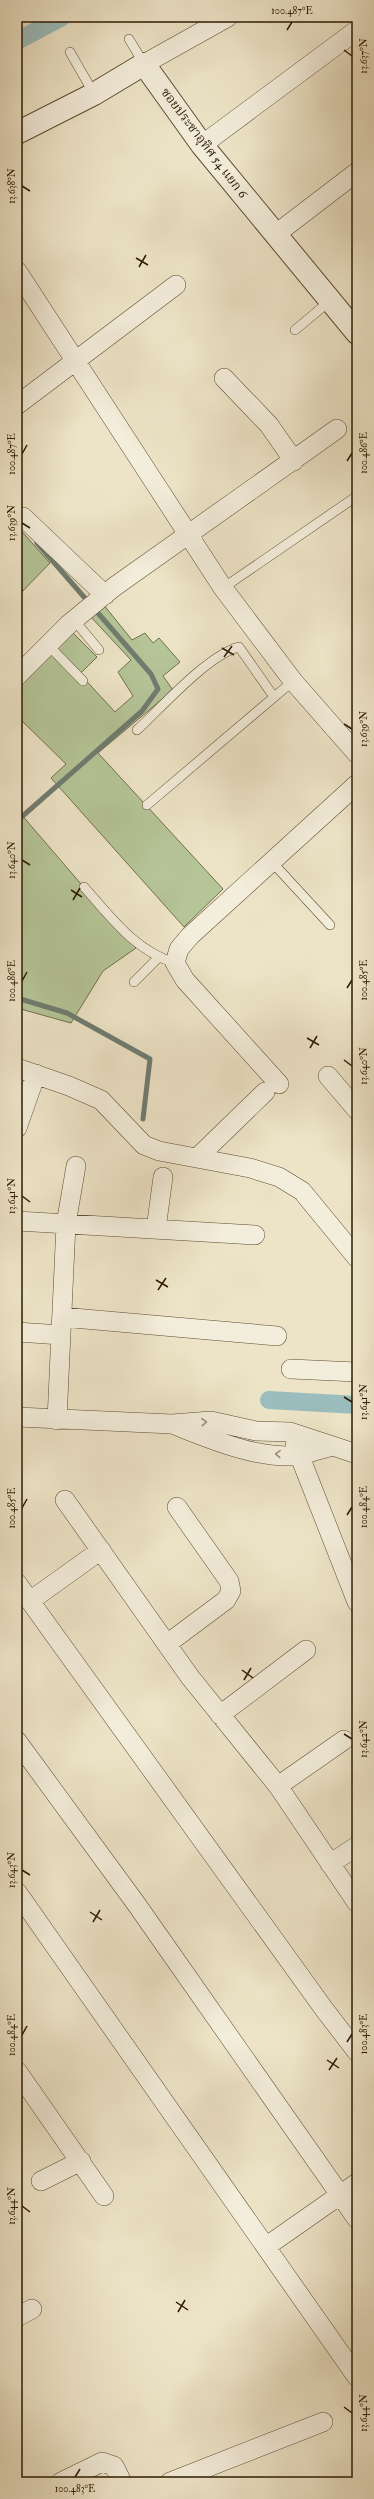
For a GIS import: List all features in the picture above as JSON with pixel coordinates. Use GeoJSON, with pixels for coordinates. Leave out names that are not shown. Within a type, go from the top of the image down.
{"type":"FeatureCollection","features":[{"type":"Feature","properties":{"kind":"street"},"geometry":{"type":"LineString","coordinates":[[17,133],[94,94],[228,17]]}},
{"type":"Feature","properties":{"kind":"street"},"geometry":{"type":"LineString","coordinates":[[202,145],[357,30]]}},
{"type":"Feature","properties":{"kind":"street","name":"ซอยประชาอุทิศ 54 แยก 6"},"geometry":{"type":"LineString","coordinates":[[144,64],[202,145],[332,300],[354,321]]}},
{"type":"Feature","properties":{"kind":"street"},"geometry":{"type":"LineString","coordinates":[[276,234],[357,172]]}},
{"type":"Feature","properties":{"kind":"street"},"geometry":{"type":"LineString","coordinates":[[17,271],[74,361],[223,588],[293,681],[357,754]]}},
{"type":"Feature","properties":{"kind":"street"},"geometry":{"type":"LineString","coordinates":[[17,405],[176,285]]}},
{"type":"Feature","properties":{"kind":"street"},"geometry":{"type":"LineString","coordinates":[[224,378],[269,425],[294,461]]}},
{"type":"Feature","properties":{"kind":"street"},"geometry":{"type":"LineString","coordinates":[[17,676],[78,617],[102,597],[188,534],[294,461],[337,429]]}},
{"type":"Feature","properties":{"kind":"street"},"geometry":{"type":"LineString","coordinates":[[23,517],[102,597]]}},
{"type":"Feature","properties":{"kind":"street"},"geometry":{"type":"LineString","coordinates":[[197,1158],[272,1088],[185,980],[167,960],[180,949],[190,936],[357,784]]}},
{"type":"Feature","properties":{"kind":"street"},"geometry":{"type":"LineString","coordinates":[[17,1068],[101,1100],[144,1145],[159,1151],[250,1168],[279,1177],[302,1191],[357,1258]]}},
{"type":"Feature","properties":{"kind":"street"},"geometry":{"type":"LineString","coordinates":[[17,1128],[36,1074]]}},
{"type":"Feature","properties":{"kind":"street"},"geometry":{"type":"LineString","coordinates":[[328,1076],[357,1110]]}},
{"type":"Feature","properties":{"kind":"street"},"geometry":{"type":"LineString","coordinates":[[57,1420],[66,1224],[76,1166]]}},
{"type":"Feature","properties":{"kind":"street"},"geometry":{"type":"LineString","coordinates":[[156,1229],[163,1177]]}},
{"type":"Feature","properties":{"kind":"street"},"geometry":{"type":"LineString","coordinates":[[17,1221],[255,1235]]}},
{"type":"Feature","properties":{"kind":"street"},"geometry":{"type":"LineString","coordinates":[[17,1332],[61,1326],[277,1336]]}},
{"type":"Feature","properties":{"kind":"street"},"geometry":{"type":"LineString","coordinates":[[291,1369],[357,1372]]}},
{"type":"Feature","properties":{"kind":"street"},"geometry":{"type":"LineString","coordinates":[[17,1417],[172,1424],[211,1421],[256,1431],[290,1432],[330,1447],[357,1454]]}},
{"type":"Feature","properties":{"kind":"street"},"geometry":{"type":"LineString","coordinates":[[172,1424],[210,1439],[264,1454],[299,1455],[330,1447]]}},
{"type":"Feature","properties":{"kind":"street"},"geometry":{"type":"LineString","coordinates":[[290,1432],[357,1602]]}},
{"type":"Feature","properties":{"kind":"street"},"geometry":{"type":"LineString","coordinates":[[65,1500],[167,1644],[220,1715],[278,1786],[357,1903]]}},
{"type":"Feature","properties":{"kind":"street"},"geometry":{"type":"LineString","coordinates":[[167,1644],[226,1600],[231,1591],[230,1581],[177,1507]]}},
{"type":"Feature","properties":{"kind":"street"},"geometry":{"type":"LineString","coordinates":[[30,1600],[101,1550]]}},
{"type":"Feature","properties":{"kind":"street"},"geometry":{"type":"LineString","coordinates":[[17,1583],[354,2040]]}},
{"type":"Feature","properties":{"kind":"street"},"geometry":{"type":"LineString","coordinates":[[220,1715],[306,1650]]}},
{"type":"Feature","properties":{"kind":"street"},"geometry":{"type":"LineString","coordinates":[[278,1786],[344,1740]]}},
{"type":"Feature","properties":{"kind":"street"},"geometry":{"type":"LineString","coordinates":[[17,1741],[141,1912],[357,2219]]}},
{"type":"Feature","properties":{"kind":"street"},"geometry":{"type":"LineString","coordinates":[[330,1864],[357,1846]]}},
{"type":"Feature","properties":{"kind":"street"},"geometry":{"type":"LineString","coordinates":[[17,1892],[267,2246],[357,2377]]}},
{"type":"Feature","properties":{"kind":"street"},"geometry":{"type":"LineString","coordinates":[[17,2071],[104,2196]]}},
{"type":"Feature","properties":{"kind":"street"},"geometry":{"type":"LineString","coordinates":[[41,2181],[80,2161]]}},
{"type":"Feature","properties":{"kind":"street"},"geometry":{"type":"LineString","coordinates":[[267,2246],[357,2183]]}},
{"type":"Feature","properties":{"kind":"street"},"geometry":{"type":"LineString","coordinates":[[170,2482],[323,2422]]}},
{"type":"Feature","properties":{"kind":"street"},"geometry":{"type":"LineString","coordinates":[[61,2482],[102,2462],[114,2466],[122,2482]]}},
{"type":"Feature","properties":{"kind":"lane"},"geometry":{"type":"LineString","coordinates":[[129,39],[144,64]]}},
{"type":"Feature","properties":{"kind":"lane"},"geometry":{"type":"LineString","coordinates":[[70,52],[94,94]]}},
{"type":"Feature","properties":{"kind":"lane"},"geometry":{"type":"LineString","coordinates":[[295,330],[332,300]]}},
{"type":"Feature","properties":{"kind":"lane"},"geometry":{"type":"LineString","coordinates":[[223,588],[357,496]]}},
{"type":"Feature","properties":{"kind":"lane"},"geometry":{"type":"LineString","coordinates":[[78,617],[99,650]]}},
{"type":"Feature","properties":{"kind":"lane"},"geometry":{"type":"LineString","coordinates":[[48,645],[83,681]]}},
{"type":"Feature","properties":{"kind":"lane"},"geometry":{"type":"LineString","coordinates":[[137,730],[182,688],[224,653],[239,647],[274,697]]}},
{"type":"Feature","properties":{"kind":"lane"},"geometry":{"type":"LineString","coordinates":[[147,805],[293,681]]}},
{"type":"Feature","properties":{"kind":"lane"},"geometry":{"type":"LineString","coordinates":[[272,862],[330,925]]}},
{"type":"Feature","properties":{"kind":"lane"},"geometry":{"type":"LineString","coordinates":[[84,887],[129,936],[167,960],[134,982]]}},
{"type":"Feature","properties":{"kind":"green space"},"geometry":{"type":"Polygon","coordinates":[[[17,526],[50,563],[17,597],[17,526]]]}},
{"type":"Feature","properties":{"kind":"green space"},"geometry":{"type":"Polygon","coordinates":[[[103,604],[132,640],[145,633],[153,643],[159,638],[180,662],[163,676],[173,690],[98,753],[223,889],[184,927],[51,778],[66,764],[17,716],[17,682],[69,629],[97,657],[80,674],[115,712],[133,696],[118,672],[131,660],[89,615],[103,604]]]}},
{"type":"Feature","properties":{"kind":"green space"},"geometry":{"type":"Polygon","coordinates":[[[20,813],[136,948],[103,971],[71,1023],[17,1008],[17,816],[20,813]]]}},
{"type":"Feature","properties":{"kind":"waterway"},"geometry":{"type":"LineString","coordinates":[[17,41],[62,17]]}},
{"type":"Feature","properties":{"kind":"waterway"},"geometry":{"type":"LineString","coordinates":[[17,821],[142,711],[158,689],[151,674],[37,543]]}},
{"type":"Feature","properties":{"kind":"waterway"},"geometry":{"type":"LineString","coordinates":[[17,998],[67,1013],[150,1059],[143,1119]]}},
{"type":"Feature","properties":{"kind":"waterway"},"geometry":{"type":"LineString","coordinates":[[269,1400],[357,1405]]}}]}
